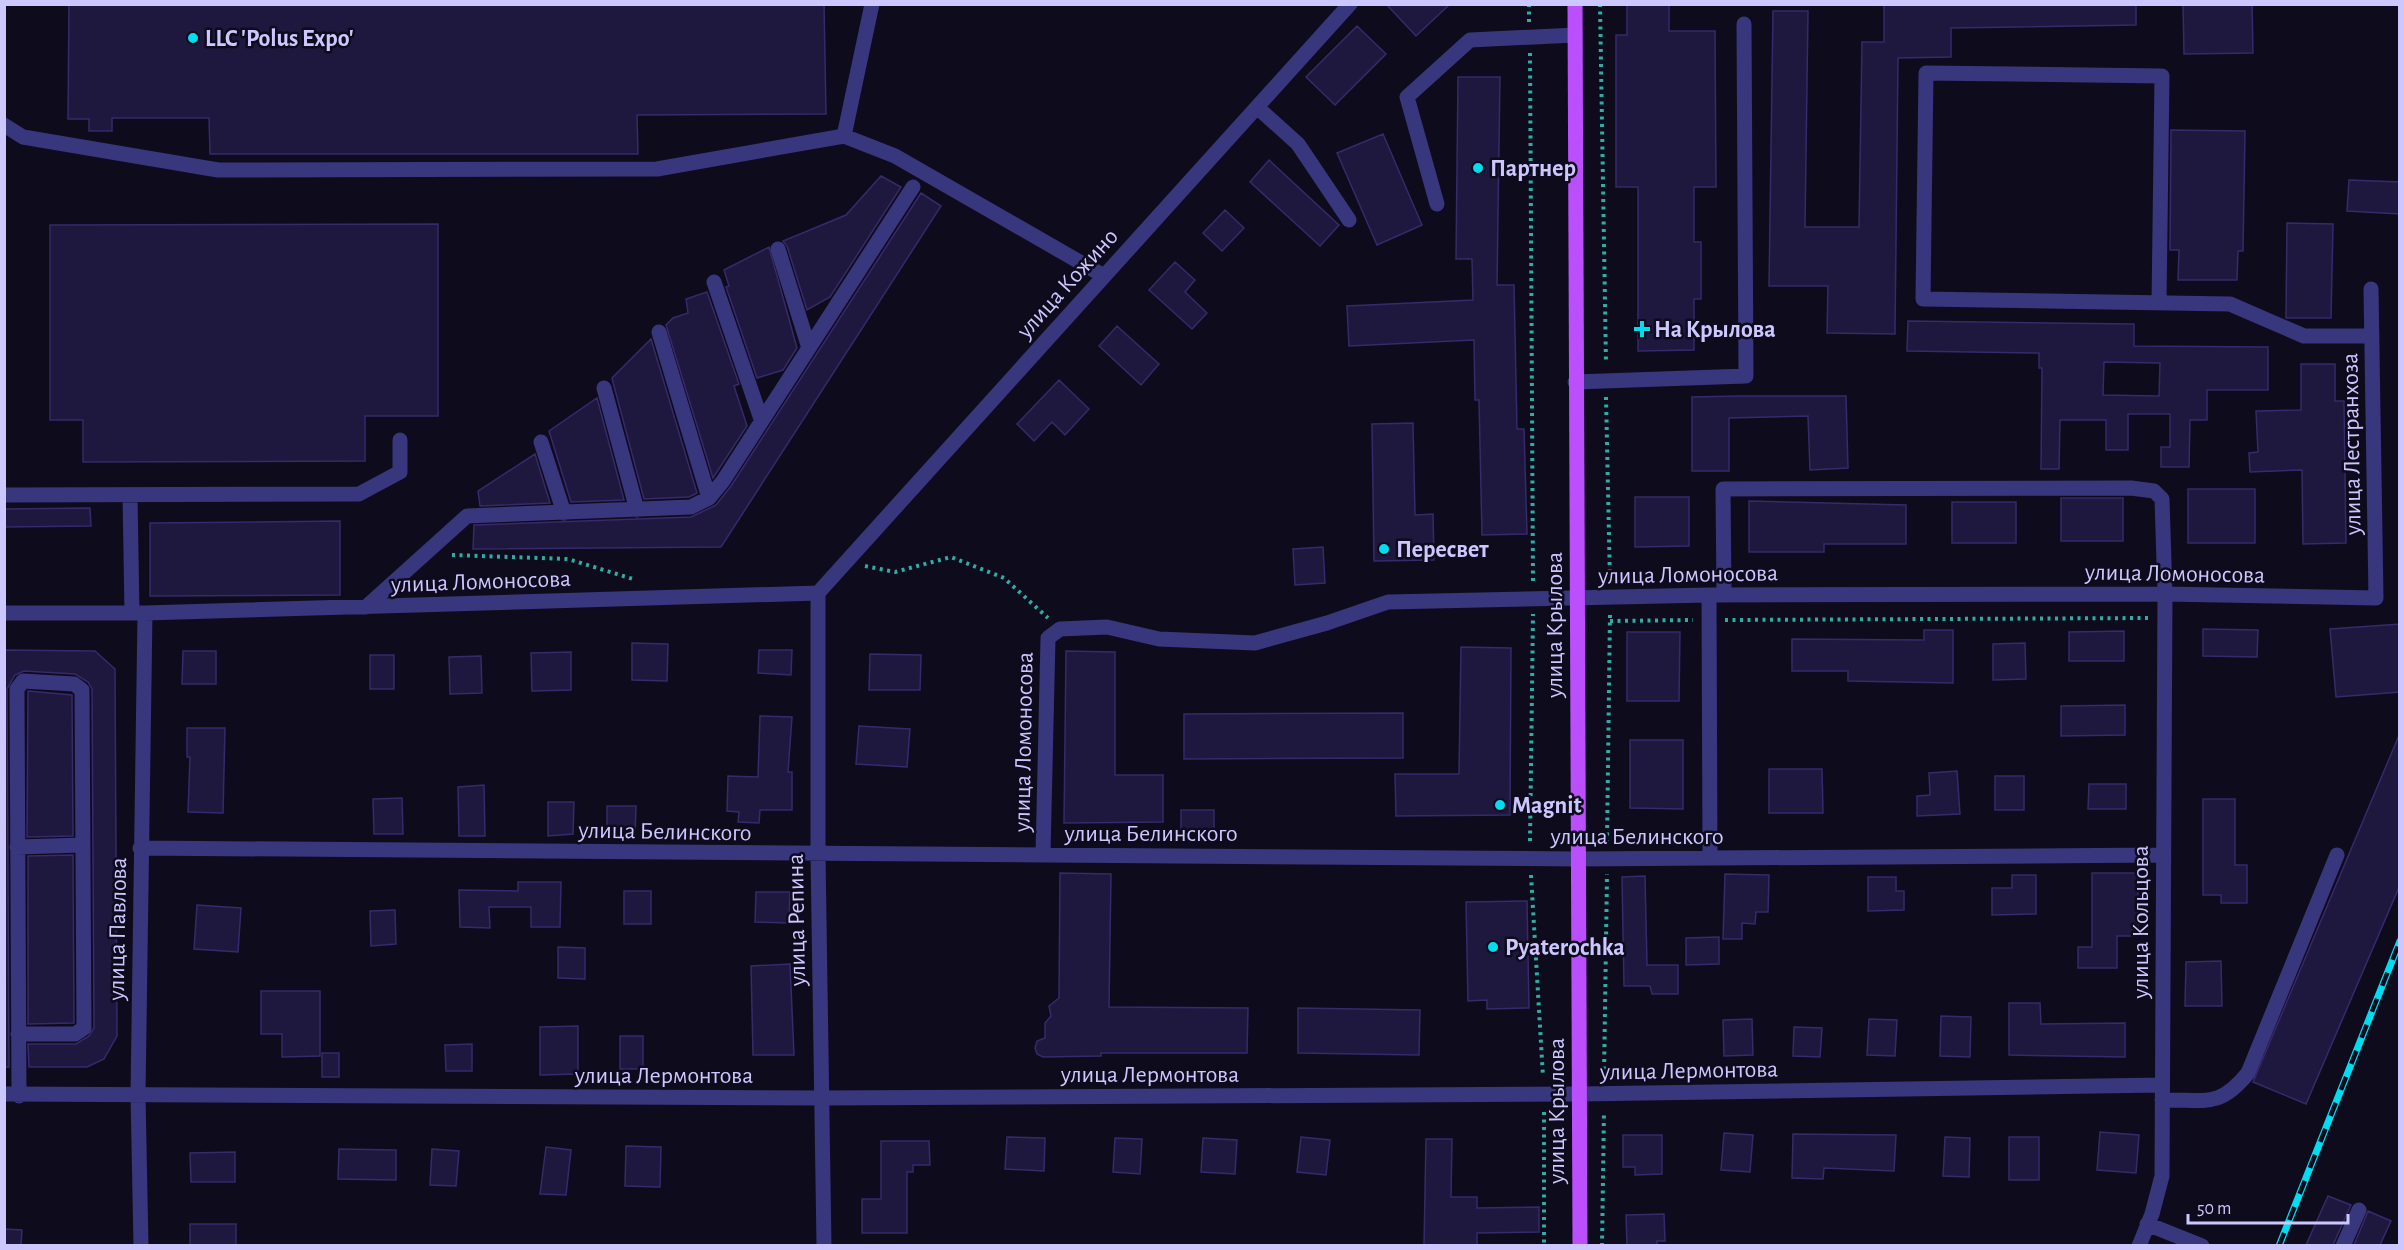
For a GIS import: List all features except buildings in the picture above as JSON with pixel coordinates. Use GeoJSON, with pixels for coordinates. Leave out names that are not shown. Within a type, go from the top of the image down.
{"type":"FeatureCollection","features":[{"type":"Feature","properties":{"kind":"main road","name":"улица Крылова"},"geometry":{"type":"LineString","coordinates":[[1575,4],[1580,1245]]}},
{"type":"Feature","properties":{"kind":"street"},"geometry":{"type":"LineString","coordinates":[[844,136],[872,4]]}},
{"type":"Feature","properties":{"kind":"street","name":"улица Кожино"},"geometry":{"type":"LineString","coordinates":[[818,593],[1350,4]]}},
{"type":"Feature","properties":{"kind":"street"},"geometry":{"type":"LineString","coordinates":[[1575,382],[1746,376],[1744,24]]}},
{"type":"Feature","properties":{"kind":"street"},"geometry":{"type":"LineString","coordinates":[[1437,204],[1407,97],[1470,39],[1575,35]]}},
{"type":"Feature","properties":{"kind":"street"},"geometry":{"type":"LineString","coordinates":[[2159,303],[2162,76],[1926,73],[1923,299],[2159,303],[2230,304],[2304,336],[2372,336]]}},
{"type":"Feature","properties":{"kind":"street"},"geometry":{"type":"LineString","coordinates":[[1257,107],[1298,144],[1348,220]]}},
{"type":"Feature","properties":{"kind":"street"},"geometry":{"type":"LineString","coordinates":[[4,125],[23,137],[218,170],[657,169],[844,136],[895,156],[1104,276]]}},
{"type":"Feature","properties":{"kind":"street"},"geometry":{"type":"LineString","coordinates":[[366,607],[467,516],[691,507],[709,498],[913,187]]}},
{"type":"Feature","properties":{"kind":"street"},"geometry":{"type":"LineString","coordinates":[[778,249],[808,345]]}},
{"type":"Feature","properties":{"kind":"street"},"geometry":{"type":"LineString","coordinates":[[714,282],[761,419]]}},
{"type":"Feature","properties":{"kind":"street","name":"улица Лестранхоза"},"geometry":{"type":"LineString","coordinates":[[2372,289],[2376,598]]}},
{"type":"Feature","properties":{"kind":"street"},"geometry":{"type":"LineString","coordinates":[[658,332],[709,498]]}},
{"type":"Feature","properties":{"kind":"street"},"geometry":{"type":"LineString","coordinates":[[604,388],[637,510]]}},
{"type":"Feature","properties":{"kind":"street"},"geometry":{"type":"LineString","coordinates":[[4,495],[359,494],[400,472],[400,440]]}},
{"type":"Feature","properties":{"kind":"street"},"geometry":{"type":"LineString","coordinates":[[541,442],[564,513]]}},
{"type":"Feature","properties":{"kind":"street","name":"улица Кольцова"},"geometry":{"type":"LineString","coordinates":[[1716,595],[1723,489],[2131,488],[2154,491],[2162,499],[2165,594],[2162,1176],[2152,1214],[2139,1245]]}},
{"type":"Feature","properties":{"kind":"street","name":"улица Павлова"},"geometry":{"type":"LineString","coordinates":[[130,495],[138,613],[140,849],[138,1095],[141,1245]]}},
{"type":"Feature","properties":{"kind":"street","name":"улица Ломоносова"},"geometry":{"type":"LineString","coordinates":[[4,613],[138,613],[818,593]]}},
{"type":"Feature","properties":{"kind":"street","name":"улица Репина"},"geometry":{"type":"LineString","coordinates":[[818,593],[818,855],[824,1245]]}},
{"type":"Feature","properties":{"kind":"street","name":"улица Ломоносова"},"geometry":{"type":"LineString","coordinates":[[1043,854],[1048,638],[1060,629],[1107,627],[1159,639],[1255,643],[1327,623],[1388,602],[1716,595],[2165,594],[2376,598]]}},
{"type":"Feature","properties":{"kind":"street"},"geometry":{"type":"LineString","coordinates":[[1710,858],[1716,595]]}},
{"type":"Feature","properties":{"kind":"street"},"geometry":{"type":"LineString","coordinates":[[12,1095],[18,1034],[17,689],[23,681],[74,684],[82,690],[84,1028],[75,1034],[18,1034]]}},
{"type":"Feature","properties":{"kind":"street"},"geometry":{"type":"LineString","coordinates":[[17,847],[83,845]]}},
{"type":"Feature","properties":{"kind":"street","name":"улица Белинского"},"geometry":{"type":"LineString","coordinates":[[140,849],[1578,859],[2162,855]]}},
{"type":"Feature","properties":{"kind":"street","name":"улица Лермонтова"},"geometry":{"type":"LineString","coordinates":[[12,1095],[821,1098],[2162,1092],[2220,1099],[2233,1091],[2248,1072],[2337,855]]}},
{"type":"Feature","properties":{"kind":"street"},"geometry":{"type":"LineString","coordinates":[[2343,1245],[2359,1210]]}},
{"type":"Feature","properties":{"kind":"street"},"geometry":{"type":"LineString","coordinates":[[2147,1224],[2202,1245]]}},
{"type":"Feature","properties":{"kind":"path"},"geometry":{"type":"LineString","coordinates":[[1529,4],[1533,599],[1530,858],[1544,1094],[1544,1245]]}},
{"type":"Feature","properties":{"kind":"path"},"geometry":{"type":"LineString","coordinates":[[1600,4],[1611,598],[1602,1245]]}},
{"type":"Feature","properties":{"kind":"path"},"geometry":{"type":"LineString","coordinates":[[427,554],[568,559],[636,580]]}},
{"type":"Feature","properties":{"kind":"path"},"geometry":{"type":"LineString","coordinates":[[846,562],[895,572],[951,557],[1004,578],[1060,629]]}},
{"type":"Feature","properties":{"kind":"path"},"geometry":{"type":"LineString","coordinates":[[1716,620],[2165,618]]}},
{"type":"Feature","properties":{"kind":"path"},"geometry":{"type":"LineString","coordinates":[[1610,621],[1705,620]]}},
{"type":"Feature","properties":{"kind":"railway"},"geometry":{"type":"LineString","coordinates":[[2279,1246],[2400,941]]}},
{"type":"Feature","properties":{"kind":"place","name":"LLC 'Polus Expo'"},"geometry":{"type":"Point","coordinates":[193,38]}},
{"type":"Feature","properties":{"kind":"place","name":"Партнер"},"geometry":{"type":"Point","coordinates":[1478,168]}},
{"type":"Feature","properties":{"kind":"place","name":"На Крылова"},"geometry":{"type":"Point","coordinates":[1642,329]}},
{"type":"Feature","properties":{"kind":"place","name":"Пересвет"},"geometry":{"type":"Point","coordinates":[1384,549]}},
{"type":"Feature","properties":{"kind":"place","name":"Magnit"},"geometry":{"type":"Point","coordinates":[1500,805]}},
{"type":"Feature","properties":{"kind":"place","name":"Pyaterochka"},"geometry":{"type":"Point","coordinates":[1493,947]}}]}
